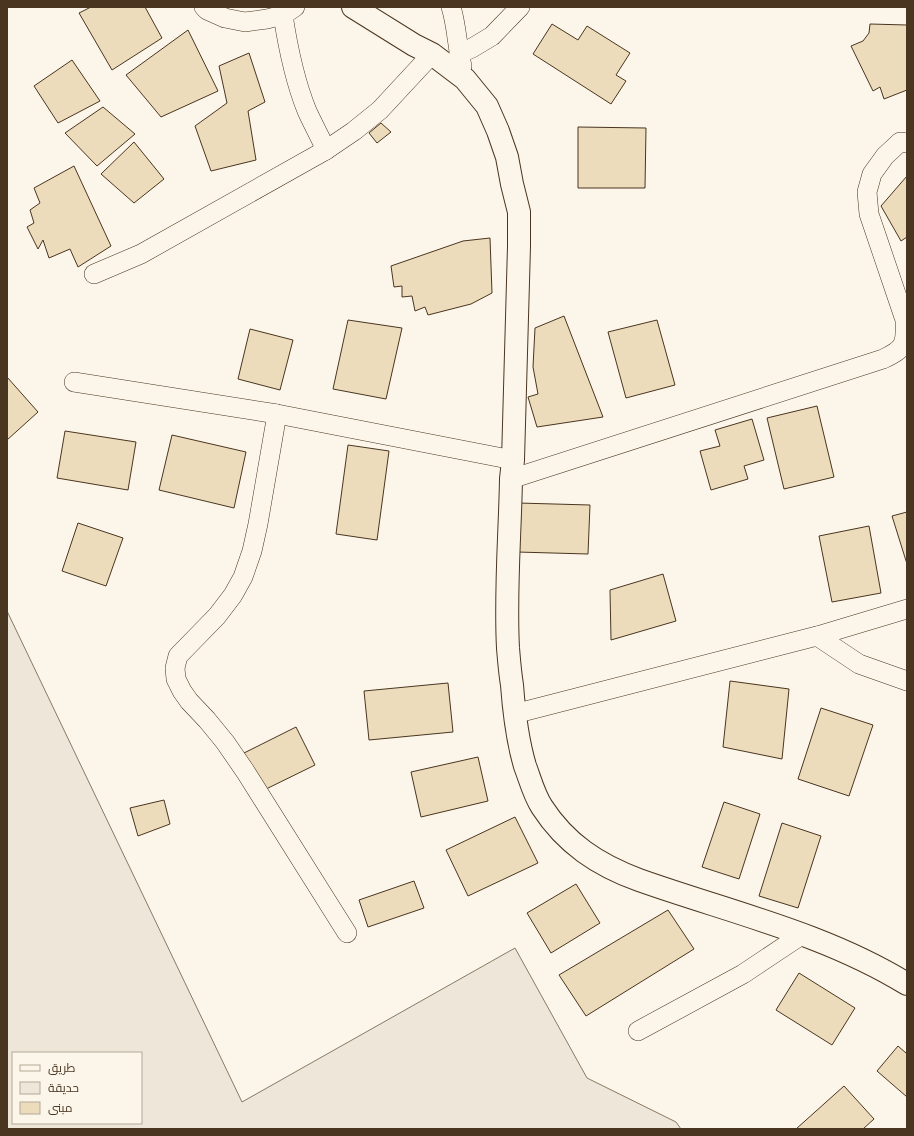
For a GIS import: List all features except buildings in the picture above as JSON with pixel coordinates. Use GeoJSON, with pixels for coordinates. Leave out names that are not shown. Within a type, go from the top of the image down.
{"type":"FeatureCollection","features":[{"type":"Feature","properties":{"kind":"street"},"geometry":{"type":"LineString","coordinates":[[204,7],[207,10],[225,18],[246,22],[267,19],[289,11],[288,46],[296,80],[307,111],[326,150]]}},
{"type":"Feature","properties":{"kind":"street"},"geometry":{"type":"LineString","coordinates":[[353,7],[414,45],[432,54],[466,79],[487,106],[507,157],[519,212],[508,640],[514,714],[521,752],[530,781],[541,806],[559,831],[582,850],[607,866],[638,880],[803,934],[839,948],[887,971],[907,984]]}},
{"type":"Feature","properties":{"kind":"street"},"geometry":{"type":"LineString","coordinates":[[451,7],[459,54],[466,79]]}},
{"type":"Feature","properties":{"kind":"street"},"geometry":{"type":"LineString","coordinates":[[459,54],[492,36],[520,7]]}},
{"type":"Feature","properties":{"kind":"street"},"geometry":{"type":"LineString","coordinates":[[94,274],[141,254],[326,150],[354,131],[380,110],[432,54]]}},
{"type":"Feature","properties":{"kind":"street"},"geometry":{"type":"LineString","coordinates":[[74,382],[277,414],[512,470],[894,354],[903,346],[906,334],[905,320],[869,214],[867,192],[872,174],[885,156],[900,142],[907,143]]}},
{"type":"Feature","properties":{"kind":"street"},"geometry":{"type":"LineString","coordinates":[[277,414],[258,524],[252,551],[243,577],[233,596],[217,616],[178,656],[175,668],[176,679],[189,701],[226,742],[346,933]]}},
{"type":"Feature","properties":{"kind":"street"},"geometry":{"type":"LineString","coordinates":[[514,714],[816,636],[907,609]]}},
{"type":"Feature","properties":{"kind":"street"},"geometry":{"type":"LineString","coordinates":[[816,636],[859,664],[907,680]]}},
{"type":"Feature","properties":{"kind":"street"},"geometry":{"type":"LineString","coordinates":[[638,1031],[743,974],[803,934]]}},
{"type":"Feature","properties":{"kind":"green space"},"geometry":{"type":"Polygon","coordinates":[[[7,611],[242,1102],[515,948],[587,1078],[676,1122],[681,1129],[7,1129],[7,611]]]}}]}
